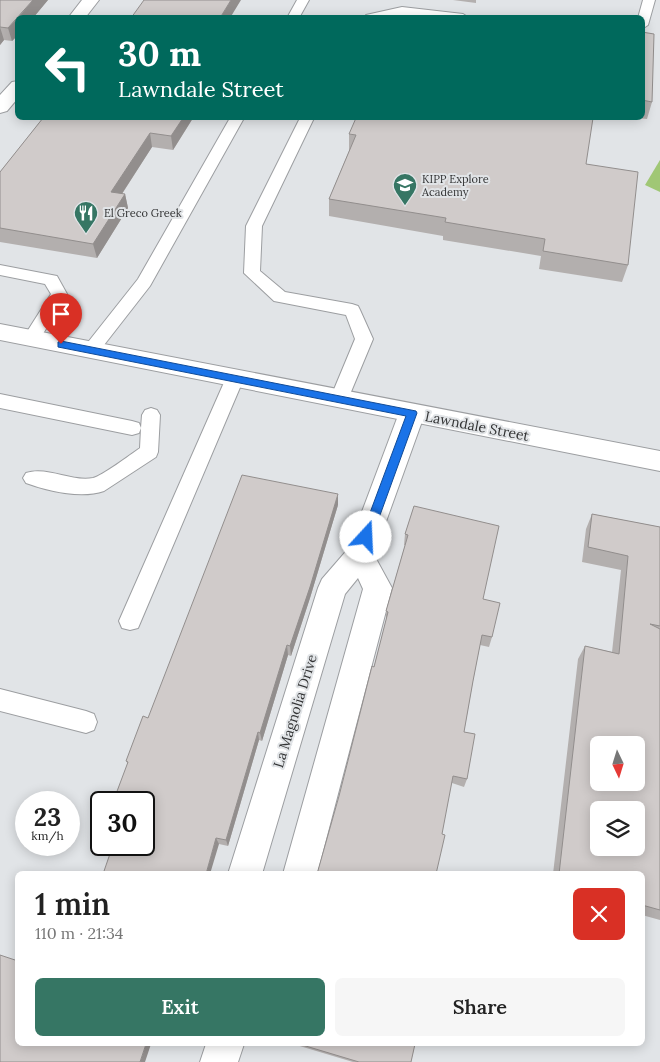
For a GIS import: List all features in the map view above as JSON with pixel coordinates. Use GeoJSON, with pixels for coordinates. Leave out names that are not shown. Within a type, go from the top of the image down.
{"type":"FeatureCollection","features":[{"type":"Feature","properties":{"kind":"street"},"geometry":{"type":"LineString","coordinates":[[78,15],[91,0]]}},
{"type":"Feature","properties":{"kind":"street"},"geometry":{"type":"LineString","coordinates":[[0,107],[15,90]]}},
{"type":"Feature","properties":{"kind":"street","name":"Lawndale Street"},"geometry":{"type":"LineString","coordinates":[[0,332],[339,400],[660,461]]}},
{"type":"Feature","properties":{"kind":"street","name":"La Magnolia Drive"},"geometry":{"type":"LineString","coordinates":[[247,871],[332,588],[360,556],[412,413]]}},
{"type":"Feature","properties":{"kind":"street"},"geometry":{"type":"LineString","coordinates":[[301,871],[378,588],[360,556]]}},
{"type":"Feature","properties":{"kind":"street"},"geometry":{"type":"LineString","coordinates":[[219,1062],[224,1046]]}},
{"type":"Feature","properties":{"kind":"lane"},"geometry":{"type":"LineString","coordinates":[[295,15],[303,0]]}},
{"type":"Feature","properties":{"kind":"lane"},"geometry":{"type":"LineString","coordinates":[[645,15],[649,0]]}},
{"type":"Feature","properties":{"kind":"lane"},"geometry":{"type":"LineString","coordinates":[[384,15],[402,11],[437,15]]}},
{"type":"Feature","properties":{"kind":"lane"},"geometry":{"type":"LineString","coordinates":[[91,350],[144,282],[236,120]]}},
{"type":"Feature","properties":{"kind":"lane"},"geometry":{"type":"LineString","coordinates":[[306,120],[254,226],[252,273],[280,297],[352,310],[364,339],[339,400]]}},
{"type":"Feature","properties":{"kind":"lane"},"geometry":{"type":"LineString","coordinates":[[0,270],[51,280],[59,294],[32,338]]}},
{"type":"Feature","properties":{"kind":"lane"},"geometry":{"type":"LineString","coordinates":[[130,621],[235,378]]}},
{"type":"Feature","properties":{"kind":"lane"},"geometry":{"type":"LineString","coordinates":[[0,400],[132,428]]}},
{"type":"Feature","properties":{"kind":"lane"},"geometry":{"type":"LineString","coordinates":[[33,478],[68,485],[97,486],[149,452],[151,415]]}},
{"type":"Feature","properties":{"kind":"lane"},"geometry":{"type":"LineString","coordinates":[[0,700],[86,722]]}},
{"type":"Feature","properties":{"kind":"green space"},"geometry":{"type":"Polygon","coordinates":[[[660,160],[660,192],[645,185],[660,160]]]}},
{"type":"Feature","properties":{"kind":"building"},"geometry":{"type":"Polygon","coordinates":[[[0,0],[33,0],[20,15],[15,15],[15,20],[8,28],[0,27],[0,0]]]}},
{"type":"Feature","properties":{"kind":"building"},"geometry":{"type":"Polygon","coordinates":[[[144,0],[231,0],[222,15],[133,15],[144,0]]]}},
{"type":"Feature","properties":{"kind":"building"},"geometry":{"type":"Polygon","coordinates":[[[645,32],[654,34],[652,102],[645,101],[645,32]]]}},
{"type":"Feature","properties":{"kind":"building"},"geometry":{"type":"Polygon","coordinates":[[[41,120],[182,120],[171,136],[150,133],[111,192],[125,194],[93,244],[0,228],[0,172],[41,120]]]}},
{"type":"Feature","properties":{"kind":"building"},"geometry":{"type":"Polygon","coordinates":[[[355,120],[593,120],[586,164],[638,172],[628,265],[543,251],[545,239],[445,222],[446,218],[329,199],[356,135],[349,134],[355,120]]]}},
{"type":"Feature","properties":{"kind":"building"},"geometry":{"type":"Polygon","coordinates":[[[242,475],[338,494],[310,587],[290,646],[287,645],[260,733],[258,732],[226,840],[216,838],[207,871],[104,871],[109,856],[155,856],[155,791],[117,791],[143,716],[148,718],[242,475]]]}},
{"type":"Feature","properties":{"kind":"building"},"geometry":{"type":"Polygon","coordinates":[[[414,506],[499,526],[483,599],[500,603],[492,637],[482,635],[473,681],[464,732],[475,734],[467,779],[453,776],[442,834],[445,835],[437,871],[318,871],[372,666],[374,667],[388,612],[386,611],[408,535],[405,534],[414,506]]]}},
{"type":"Feature","properties":{"kind":"building"},"geometry":{"type":"Polygon","coordinates":[[[592,514],[660,527],[660,626],[650,624],[660,629],[660,910],[645,906],[645,871],[559,871],[585,646],[619,654],[628,556],[588,547],[592,514]]]}},
{"type":"Feature","properties":{"kind":"building"},"geometry":{"type":"Polygon","coordinates":[[[0,955],[15,960],[15,1046],[145,1046],[140,1062],[0,1062],[0,955]]]}},
{"type":"Feature","properties":{"kind":"building"},"geometry":{"type":"Polygon","coordinates":[[[306,1046],[415,1046],[411,1062],[359,1062],[306,1046]]]}},
{"type":"Feature","properties":{"kind":"place","name":"KIPP Explore Academy"},"geometry":{"type":"Point","coordinates":[405,206]}},
{"type":"Feature","properties":{"kind":"place","name":"El Greco Greek"},"geometry":{"type":"Point","coordinates":[86,234]}},
{"type":"Feature","properties":{"kind":"route"},"geometry":{"type":"LineString","coordinates":[[61,344],[412,413],[366,537]]}}]}
